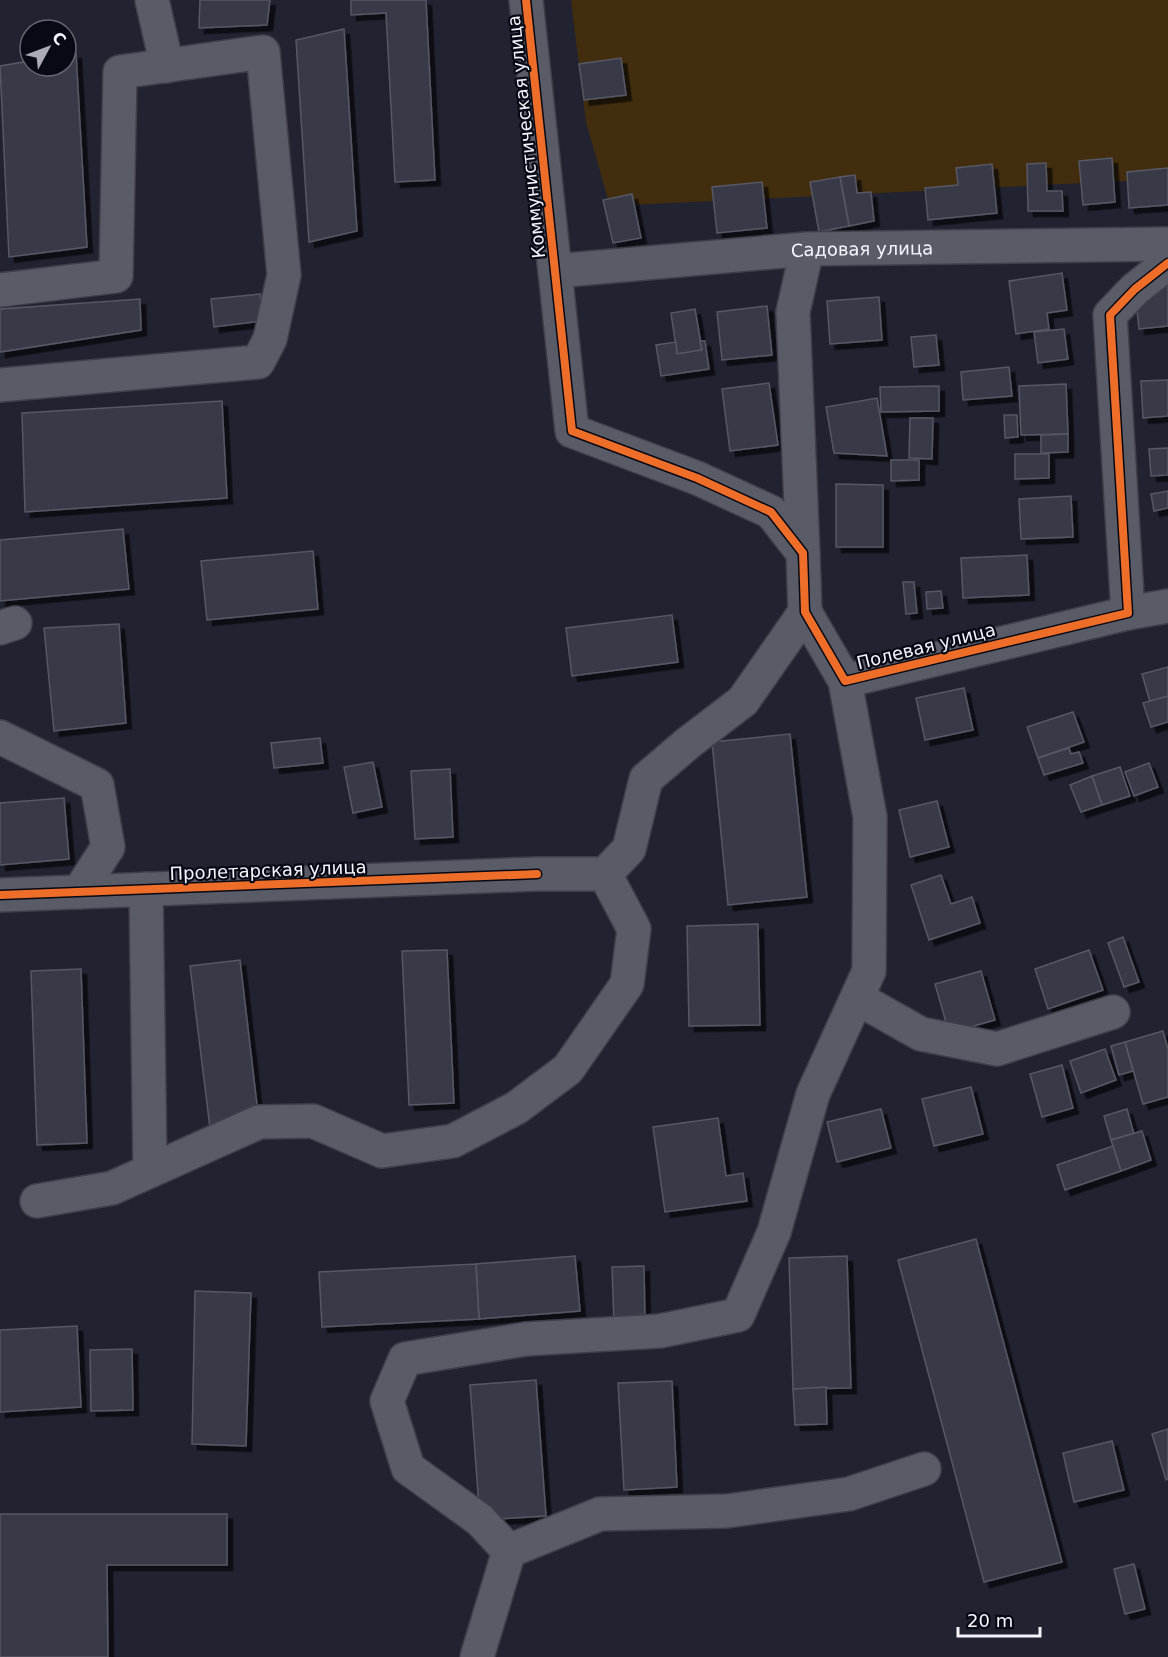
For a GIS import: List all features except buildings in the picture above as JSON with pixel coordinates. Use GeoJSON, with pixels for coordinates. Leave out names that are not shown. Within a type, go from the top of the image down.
{"type":"FeatureCollection","features":[{"type":"Feature","properties":{"kind":"street"},"geometry":{"type":"LineString","coordinates":[[152,0],[167,66]]}},
{"type":"Feature","properties":{"kind":"street","name":"Коммунистическая улица"},"geometry":{"type":"LineString","coordinates":[[526,0],[555,271]]}},
{"type":"Feature","properties":{"kind":"street"},"geometry":{"type":"LineString","coordinates":[[0,290],[116,276],[120,72],[263,52],[284,275],[270,339],[258,362],[0,385]]}},
{"type":"Feature","properties":{"kind":"street","name":"Садовая улица"},"geometry":{"type":"LineString","coordinates":[[555,271],[807,249],[1168,244]]}},
{"type":"Feature","properties":{"kind":"street","name":"Полевая улица"},"geometry":{"type":"LineString","coordinates":[[807,249],[793,312],[805,612],[845,681],[1128,613],[1168,606]]}},
{"type":"Feature","properties":{"kind":"street"},"geometry":{"type":"LineString","coordinates":[[1128,613],[1110,315],[1136,289],[1168,263]]}},
{"type":"Feature","properties":{"kind":"street"},"geometry":{"type":"LineString","coordinates":[[555,271],[572,430],[697,478],[771,512],[803,553]]}},
{"type":"Feature","properties":{"kind":"street"},"geometry":{"type":"LineString","coordinates":[[37,1201],[112,1188],[260,1122],[313,1121],[382,1151],[453,1141],[516,1108],[568,1069],[627,984],[634,929],[605,874],[629,849],[646,779],[743,701],[805,612]]}},
{"type":"Feature","properties":{"kind":"street"},"geometry":{"type":"LineString","coordinates":[[509,1551],[480,1520],[408,1468],[387,1401],[405,1359],[526,1339],[660,1331],[738,1315],[774,1232],[813,1094],[869,970],[870,818],[845,681]]}},
{"type":"Feature","properties":{"kind":"street"},"geometry":{"type":"LineString","coordinates":[[0,737],[97,785],[108,847],[79,892]]}},
{"type":"Feature","properties":{"kind":"street","name":"Пролетарская улица"},"geometry":{"type":"LineString","coordinates":[[0,895],[537,874],[605,874]]}},
{"type":"Feature","properties":{"kind":"street"},"geometry":{"type":"LineString","coordinates":[[146,889],[150,1171]]}},
{"type":"Feature","properties":{"kind":"street"},"geometry":{"type":"LineString","coordinates":[[856,998],[921,1034],[997,1049],[1113,1012]]}},
{"type":"Feature","properties":{"kind":"street"},"geometry":{"type":"LineString","coordinates":[[509,1551],[600,1514],[738,1509],[849,1494],[924,1469]]}},
{"type":"Feature","properties":{"kind":"street"},"geometry":{"type":"LineString","coordinates":[[477,1657],[509,1551]]}},
{"type":"Feature","properties":{"kind":"shaded area"},"geometry":{"type":"Polygon","coordinates":[[[571,0],[1168,0],[1168,179],[610,206],[586,122],[571,0]]]}},
{"type":"Feature","properties":{"kind":"cycle path"},"geometry":{"type":"LineString","coordinates":[[526,0],[572,431],[697,478],[771,512],[803,553],[805,612],[845,681],[1128,613],[1110,315],[1135,289],[1168,263]]}},
{"type":"Feature","properties":{"kind":"cycle path"},"geometry":{"type":"LineString","coordinates":[[0,895],[537,874]]}}]}
